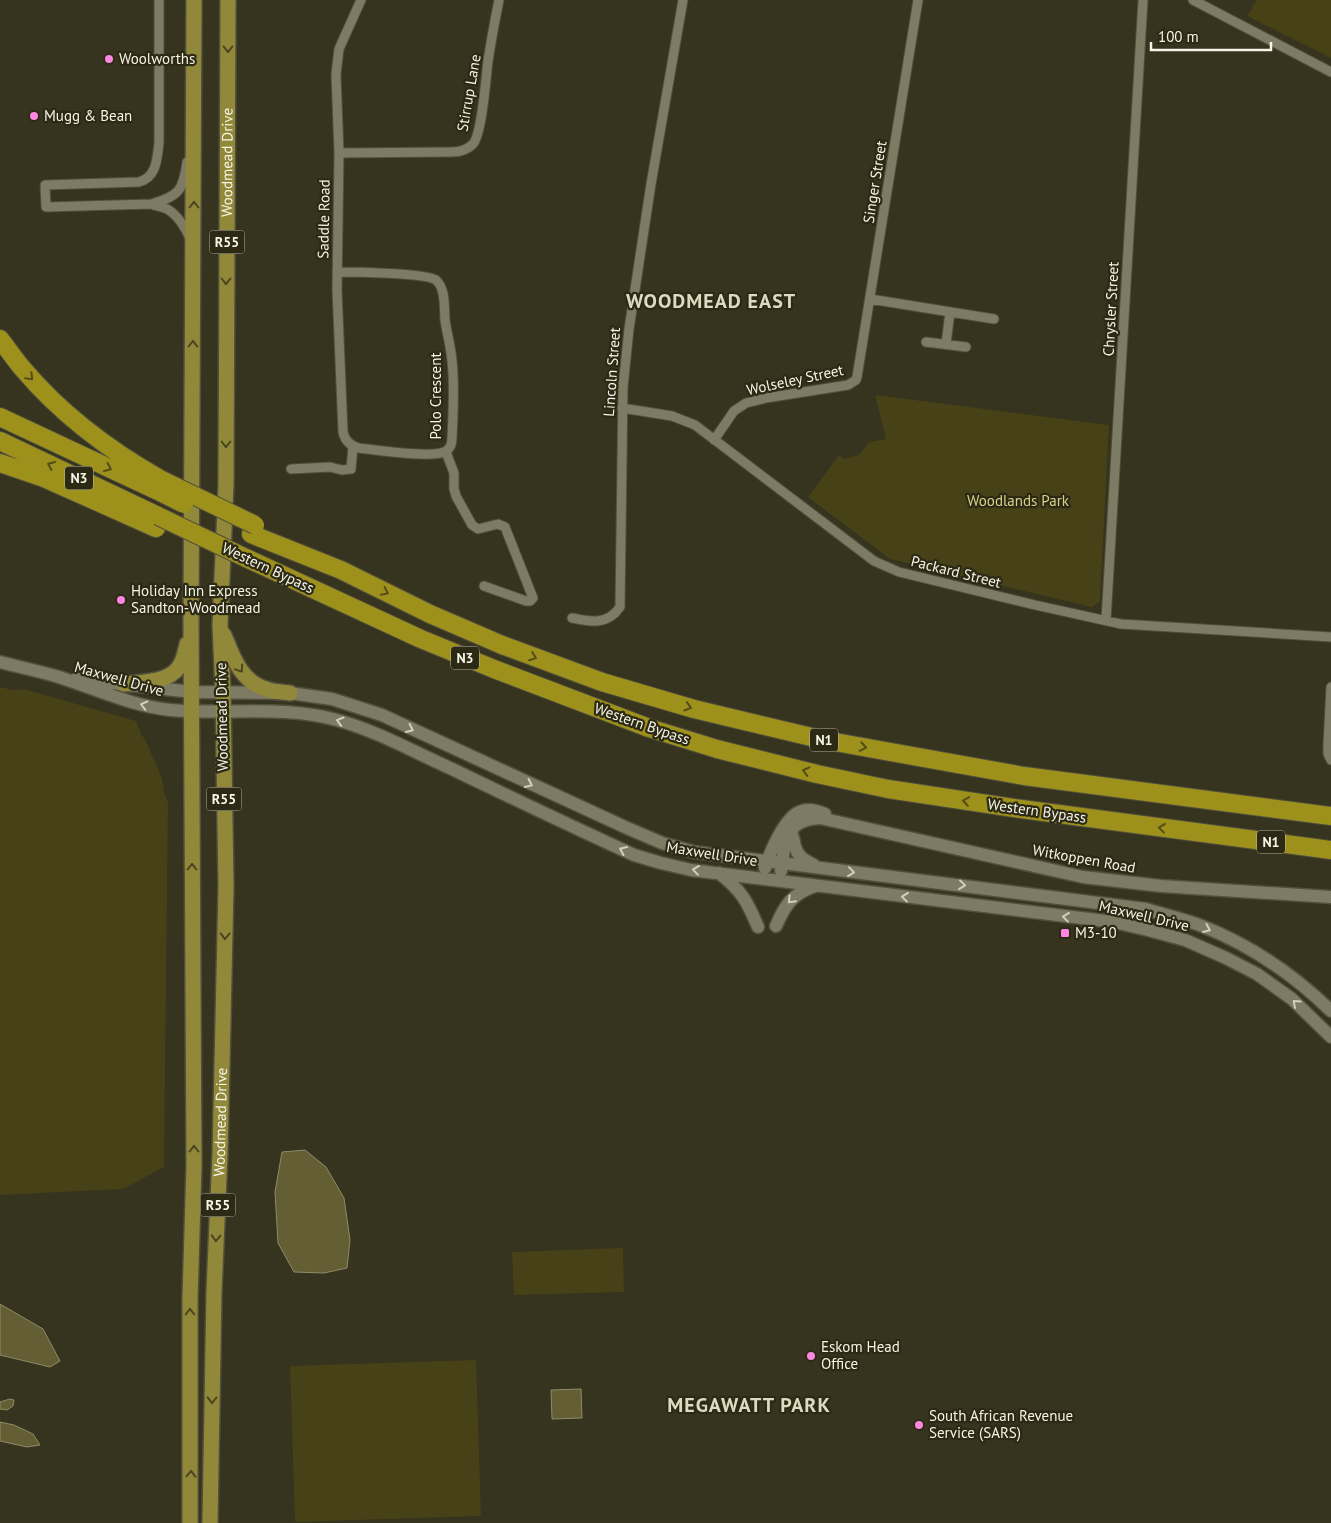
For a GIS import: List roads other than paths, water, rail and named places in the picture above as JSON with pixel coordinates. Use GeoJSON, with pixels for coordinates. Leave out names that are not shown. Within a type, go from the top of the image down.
{"type":"FeatureCollection","features":[{"type":"Feature","properties":{"kind":"highway"},"geometry":{"type":"LineString","coordinates":[[0,338],[23,369],[58,405],[86,430],[159,485]]}},
{"type":"Feature","properties":{"kind":"highway","name":"Western Bypass"},"geometry":{"type":"LineString","coordinates":[[0,418],[159,485],[430,614],[502,645],[602,682],[694,709],[824,740],[1024,776],[1331,816]]}},
{"type":"Feature","properties":{"kind":"highway","name":"Western Bypass"},"geometry":{"type":"LineString","coordinates":[[0,441],[157,522],[244,563],[494,669],[649,728],[772,763],[888,789],[1021,809],[1331,850]]}},
{"type":"Feature","properties":{"kind":"highway"},"geometry":{"type":"LineString","coordinates":[[0,463],[157,522]]}},
{"type":"Feature","properties":{"kind":"main road","name":"Woodmead Drive"},"geometry":{"type":"LineString","coordinates":[[190,1523],[190,1299],[194,1165],[191,621],[194,0]]}},
{"type":"Feature","properties":{"kind":"main road","name":"Woodmead Drive"},"geometry":{"type":"LineString","coordinates":[[210,1523],[214,1291],[220,1154],[226,906],[223,692],[220,624],[226,484],[228,0]]}},
{"type":"Feature","properties":{"kind":"main road"},"geometry":{"type":"LineString","coordinates":[[124,684],[162,678],[175,672],[184,658],[191,621]]}},
{"type":"Feature","properties":{"kind":"main road"},"geometry":{"type":"LineString","coordinates":[[220,624],[235,661],[249,680],[257,686],[268,690],[290,693]]}},
{"type":"Feature","properties":{"kind":"main road","name":"Maxwell Drive"},"geometry":{"type":"LineString","coordinates":[[0,662],[59,677],[102,694],[150,707],[170,710],[222,712],[281,711],[314,715],[342,722],[386,738],[634,855],[675,867],[1114,922],[1185,940],[1257,974],[1292,999],[1331,1037]]}},
{"type":"Feature","properties":{"kind":"main road","name":"Maxwell Drive"},"geometry":{"type":"LineString","coordinates":[[59,677],[192,692],[290,693],[332,699],[382,715],[594,814],[662,842],[694,852],[1146,909],[1200,926],[1237,942],[1291,976],[1331,1011]]}},
{"type":"Feature","properties":{"kind":"main road","name":"Witkoppen Road"},"geometry":{"type":"LineString","coordinates":[[762,878],[767,861],[789,818],[807,811],[819,811],[836,821]]}},
{"type":"Feature","properties":{"kind":"main road","name":"Witkoppen Road"},"geometry":{"type":"LineString","coordinates":[[790,831],[797,823],[820,818],[1042,869],[1091,878],[1161,886],[1331,897]]}},
{"type":"Feature","properties":{"kind":"main road"},"geometry":{"type":"LineString","coordinates":[[779,881],[790,831]]}},
{"type":"Feature","properties":{"kind":"main road"},"geometry":{"type":"LineString","coordinates":[[790,831],[800,857],[822,868]]}},
{"type":"Feature","properties":{"kind":"main road"},"geometry":{"type":"LineString","coordinates":[[719,873],[740,891],[758,926]]}},
{"type":"Feature","properties":{"kind":"main road"},"geometry":{"type":"LineString","coordinates":[[776,926],[783,909],[789,901],[804,890],[818,885]]}},
{"type":"Feature","properties":{"kind":"main road"},"geometry":{"type":"LineString","coordinates":[[1025,912],[1028,893]]}},
{"type":"Feature","properties":{"kind":"street"},"geometry":{"type":"LineString","coordinates":[[159,0],[159,142],[153,172],[149,178],[139,182],[45,185],[46,207],[151,204],[165,200],[175,194],[181,188],[185,179],[193,118]]}},
{"type":"Feature","properties":{"kind":"street","name":"Stirrup Lane"},"geometry":{"type":"LineString","coordinates":[[339,153],[452,152],[465,150],[473,144],[476,140],[481,118],[488,60],[499,0]]}},
{"type":"Feature","properties":{"kind":"street","name":"Lincoln Street"},"geometry":{"type":"LineString","coordinates":[[572,618],[600,622],[616,613],[620,607],[622,408],[629,329],[683,0]]}},
{"type":"Feature","properties":{"kind":"street","name":"Singer Street"},"geometry":{"type":"LineString","coordinates":[[858,369],[918,0]]}},
{"type":"Feature","properties":{"kind":"street","name":"Chrysler Street"},"geometry":{"type":"LineString","coordinates":[[1106,620],[1143,0]]}},
{"type":"Feature","properties":{"kind":"street"},"geometry":{"type":"LineString","coordinates":[[1193,0],[1331,72]]}},
{"type":"Feature","properties":{"kind":"street","name":"Saddle Road"},"geometry":{"type":"LineString","coordinates":[[351,444],[344,437],[343,429],[337,290],[339,153],[336,61],[357,2]]}},
{"type":"Feature","properties":{"kind":"street"},"geometry":{"type":"LineString","coordinates":[[151,204],[172,212],[190,238],[194,254]]}},
{"type":"Feature","properties":{"kind":"street","name":"Polo Crescent"},"geometry":{"type":"LineString","coordinates":[[338,272],[379,272],[427,276],[436,280],[443,294],[452,361],[452,438],[450,447],[446,452],[432,454],[359,448],[351,444]]}},
{"type":"Feature","properties":{"kind":"street"},"geometry":{"type":"LineString","coordinates":[[870,298],[994,319]]}},
{"type":"Feature","properties":{"kind":"street"},"geometry":{"type":"LineString","coordinates":[[946,344],[950,312]]}},
{"type":"Feature","properties":{"kind":"street"},"geometry":{"type":"LineString","coordinates":[[926,342],[966,347]]}},
{"type":"Feature","properties":{"kind":"street","name":"Wolseley Street"},"geometry":{"type":"LineString","coordinates":[[714,440],[734,411],[746,403],[848,385],[856,380],[858,369]]}},
{"type":"Feature","properties":{"kind":"street","name":"Packard Street"},"geometry":{"type":"LineString","coordinates":[[622,408],[687,420],[874,561],[899,572],[1120,624],[1331,637]]}},
{"type":"Feature","properties":{"kind":"street"},"geometry":{"type":"LineString","coordinates":[[291,469],[330,467],[342,470],[351,469],[351,444]]}},
{"type":"Feature","properties":{"kind":"street"},"geometry":{"type":"LineString","coordinates":[[446,452],[454,473],[456,496],[472,525],[478,529],[498,524],[504,527],[533,598],[530,601],[526,601],[484,586]]}},
{"type":"Feature","properties":{"kind":"street"},"geometry":{"type":"LineString","coordinates":[[1331,687],[1328,745],[1328,754],[1331,760]]}},
{"type":"Feature","properties":{"kind":"place","name":"Woolworths"},"geometry":{"type":"Point","coordinates":[109,59]}},
{"type":"Feature","properties":{"kind":"place","name":"Mugg & Bean"},"geometry":{"type":"Point","coordinates":[34,116]}},
{"type":"Feature","properties":{"kind":"place","name":"Holiday Inn Express Sandton-Woodmead"},"geometry":{"type":"Point","coordinates":[121,600]}},
{"type":"Feature","properties":{"kind":"place","name":"M3-10"},"geometry":{"type":"Point","coordinates":[1065,933]}},
{"type":"Feature","properties":{"kind":"place","name":"Eskom Head Office"},"geometry":{"type":"Point","coordinates":[811,1356]}},
{"type":"Feature","properties":{"kind":"place","name":"South African Revenue Service (SARS)"},"geometry":{"type":"Point","coordinates":[919,1425]}},
{"type":"Feature","properties":{"kind":"district","name":"WOODMEAD EAST"},"geometry":{"type":"Point","coordinates":[711,301]}},
{"type":"Feature","properties":{"kind":"district","name":"MEGAWATT PARK"},"geometry":{"type":"Point","coordinates":[749,1405]}},
{"type":"Feature","properties":{"kind":"park label","name":"Woodlands Park"},"geometry":{"type":"Point","coordinates":[1018,501]}}]}
